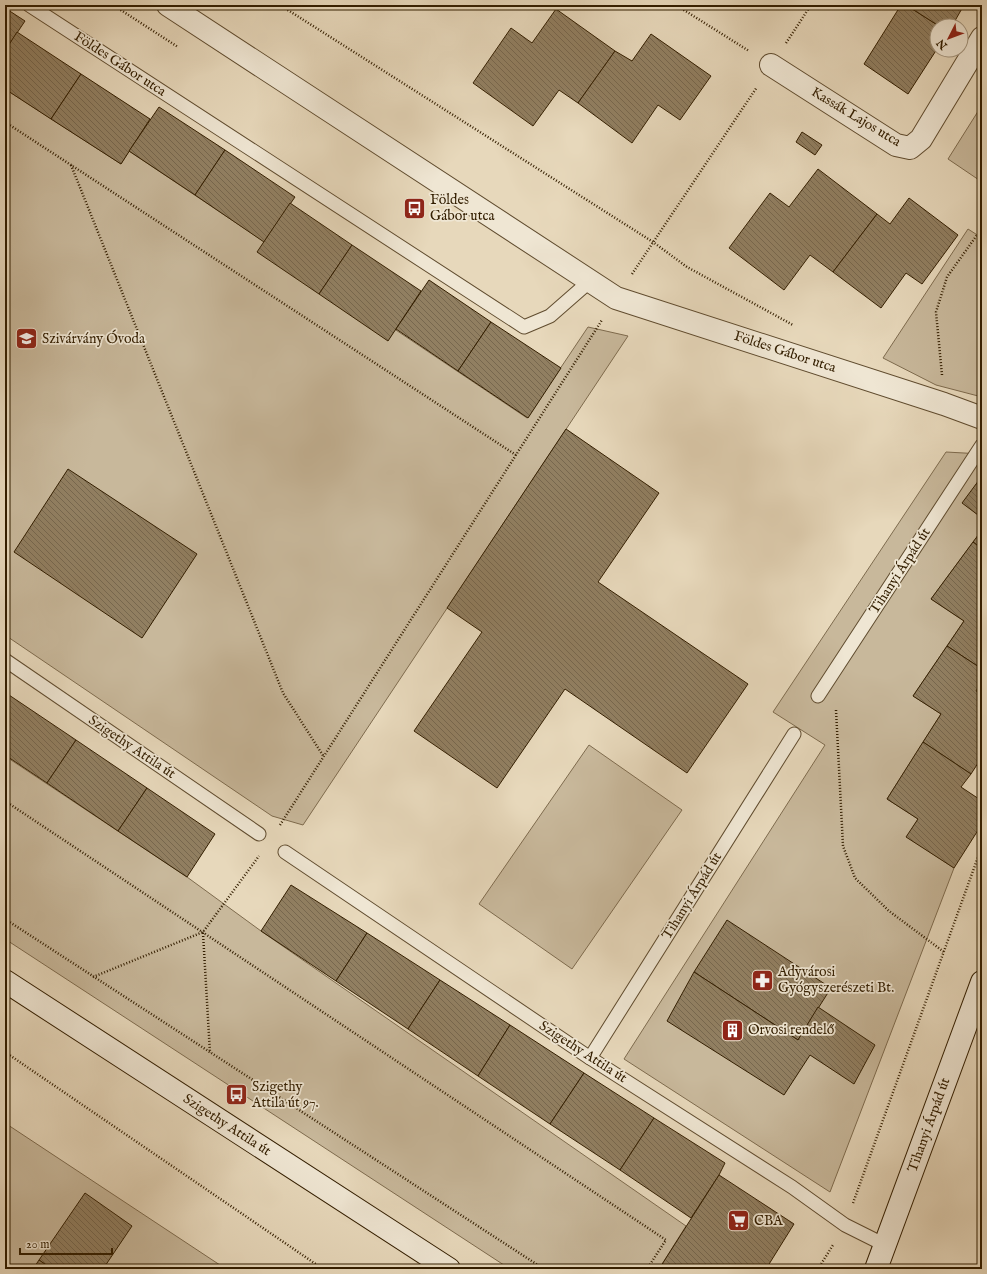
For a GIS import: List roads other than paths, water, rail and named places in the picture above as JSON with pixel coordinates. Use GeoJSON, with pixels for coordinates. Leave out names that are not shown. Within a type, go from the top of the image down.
{"type":"FeatureCollection","features":[{"type":"Feature","properties":{"kind":"street","name":"Földes Gábor utca"},"geometry":{"type":"LineString","coordinates":[[168,5],[616,298],[944,404],[982,418]]}},
{"type":"Feature","properties":{"kind":"street","name":"Kassák Lajos utca"},"geometry":{"type":"LineString","coordinates":[[771,65],[896,145],[910,148],[921,139],[982,38]]}},
{"type":"Feature","properties":{"kind":"street","name":"Szigethy Attila út"},"geometry":{"type":"LineString","coordinates":[[5,981],[449,1269]]}},
{"type":"Feature","properties":{"kind":"street","name":"Tihanyi Árpád út"},"geometry":{"type":"LineString","coordinates":[[876,1269],[982,982]]}},
{"type":"Feature","properties":{"kind":"lane","name":"Földes Gábor utca"},"geometry":{"type":"LineString","coordinates":[[29,5],[524,327],[550,316],[590,281]]}},
{"type":"Feature","properties":{"kind":"lane","name":"Tihanyi Árpád út"},"geometry":{"type":"LineString","coordinates":[[818,696],[982,445]]}},
{"type":"Feature","properties":{"kind":"lane","name":"Szigethy Attila út"},"geometry":{"type":"LineString","coordinates":[[5,660],[259,834]]}},
{"type":"Feature","properties":{"kind":"lane","name":"Tihanyi Árpád út"},"geometry":{"type":"LineString","coordinates":[[590,1058],[794,734]]}},
{"type":"Feature","properties":{"kind":"lane","name":"Szigethy Attila út"},"geometry":{"type":"LineString","coordinates":[[284,852],[590,1058],[792,1187],[845,1226],[885,1245]]}},
{"type":"Feature","properties":{"kind":"place","name":"Földes Gábor utca"},"geometry":{"type":"Point","coordinates":[415,208]}},
{"type":"Feature","properties":{"kind":"place","name":"Szivárvány Óvoda"},"geometry":{"type":"Point","coordinates":[27,339]}},
{"type":"Feature","properties":{"kind":"place","name":"Adyvárosi Gyógyszerészeti Bt."},"geometry":{"type":"Point","coordinates":[763,980]}},
{"type":"Feature","properties":{"kind":"place","name":"Orvosi rendelő"},"geometry":{"type":"Point","coordinates":[733,1030]}},
{"type":"Feature","properties":{"kind":"place","name":"Szigethy Attila út 97."},"geometry":{"type":"Point","coordinates":[236,1095]}},
{"type":"Feature","properties":{"kind":"place","name":"CBA"},"geometry":{"type":"Point","coordinates":[739,1221]}}]}
